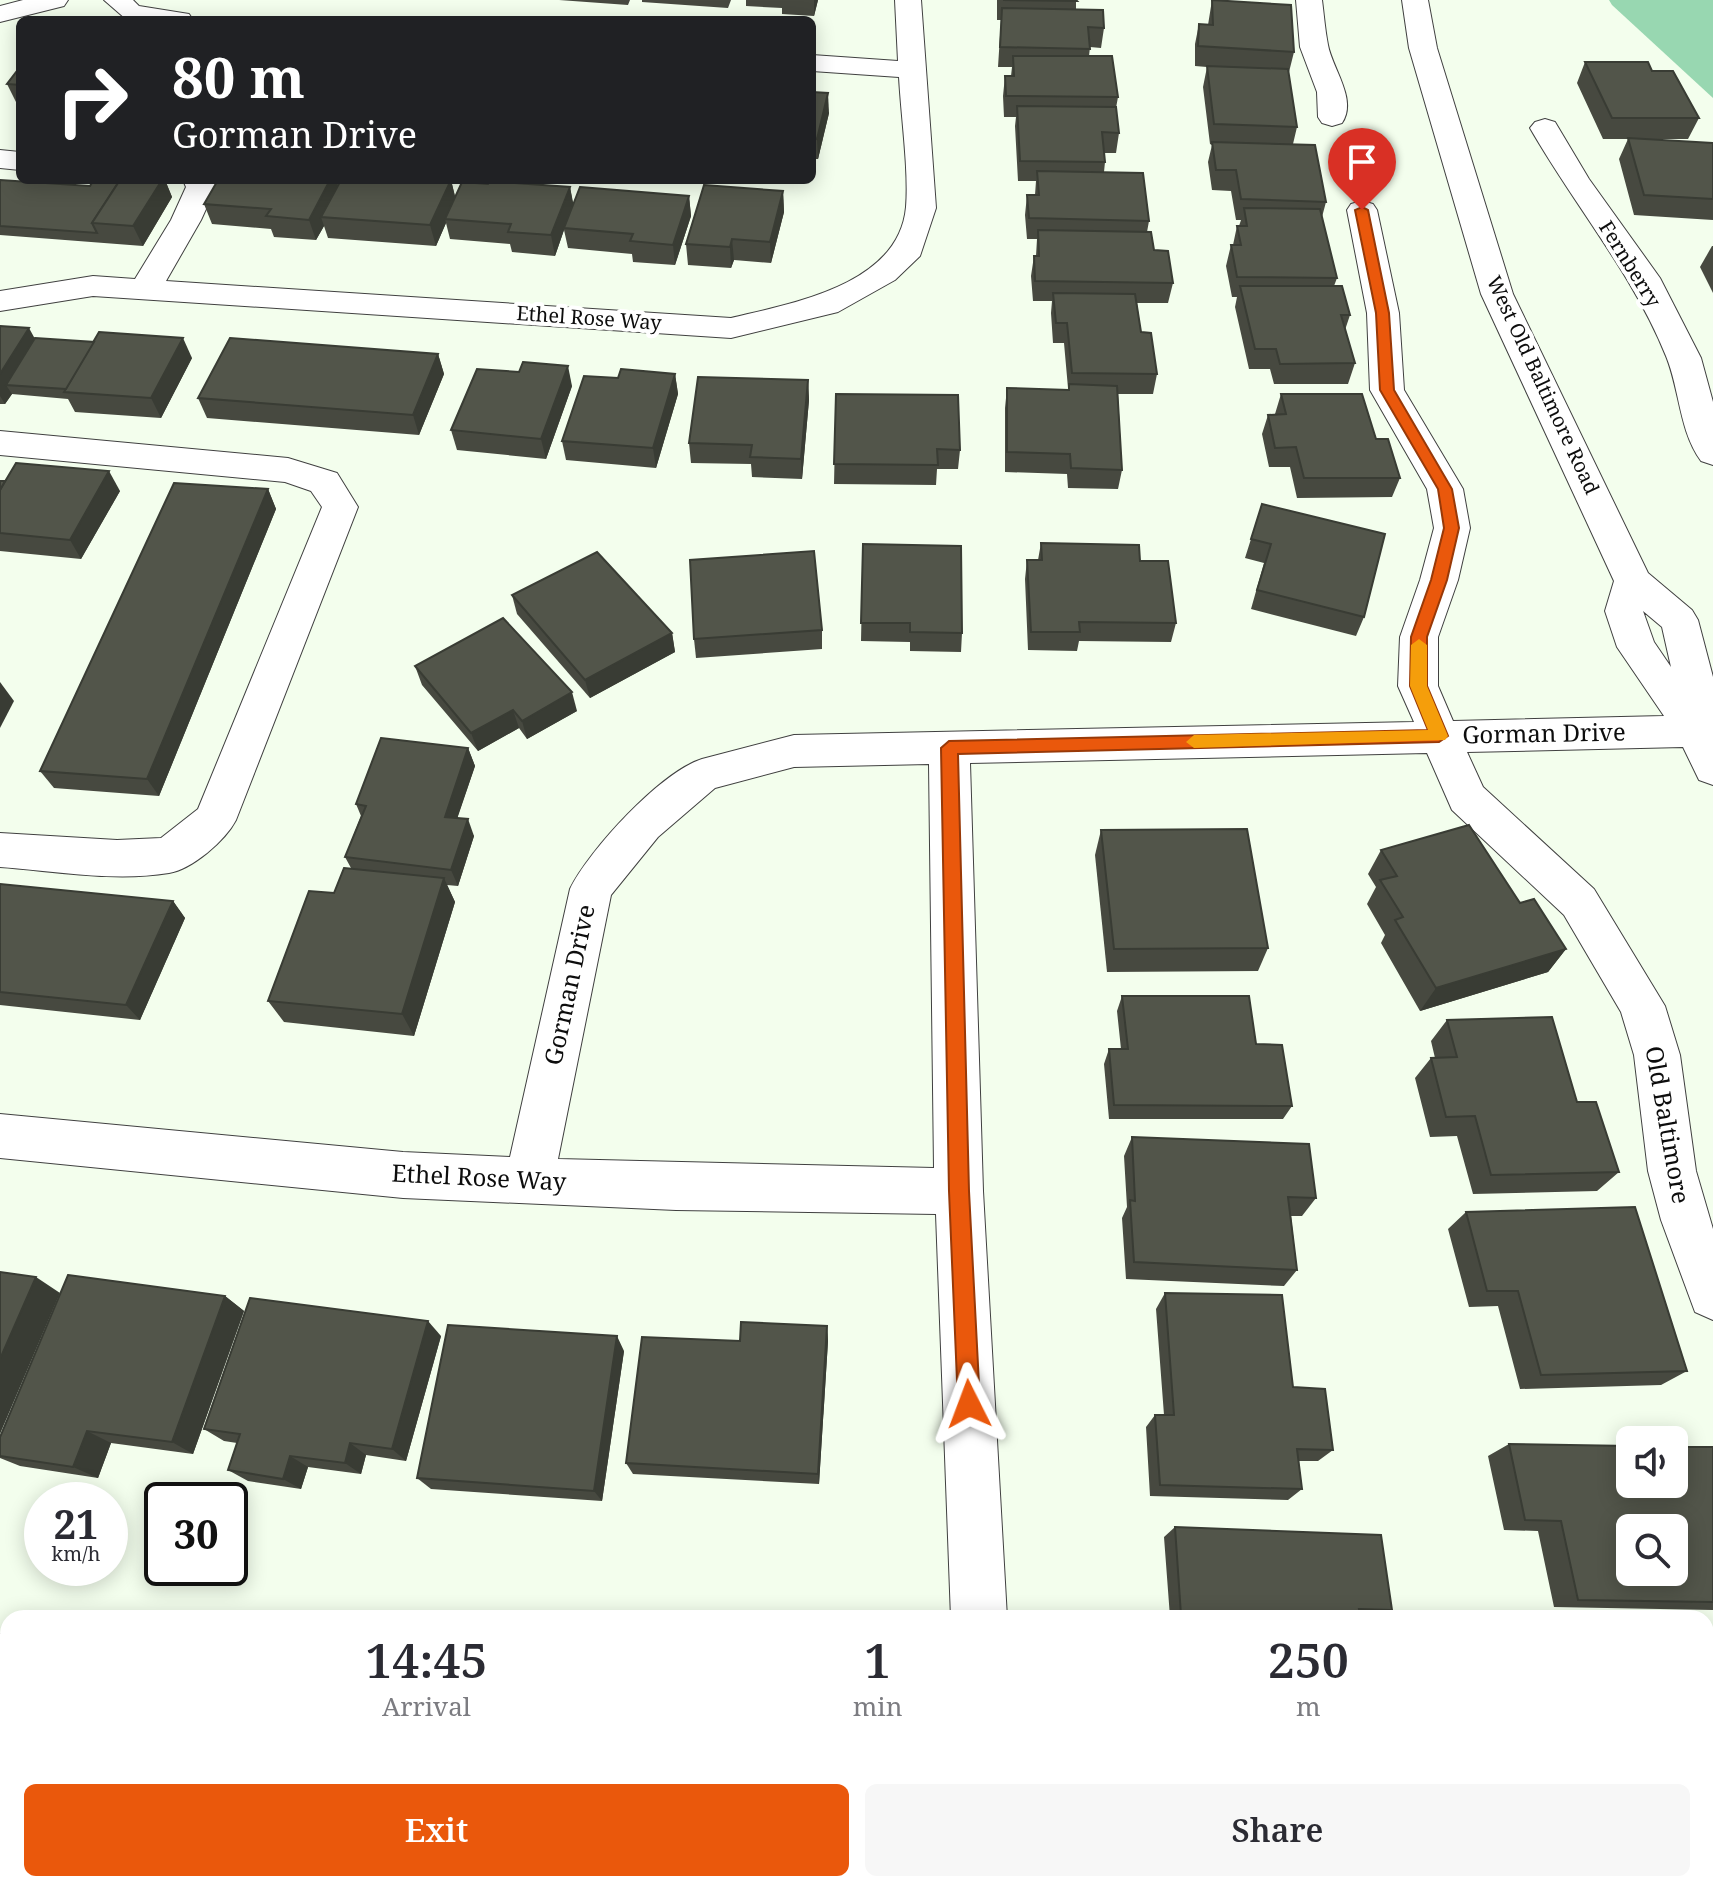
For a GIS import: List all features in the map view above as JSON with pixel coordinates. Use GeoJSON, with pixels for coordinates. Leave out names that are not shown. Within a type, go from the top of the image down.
{"type":"FeatureCollection","features":[{"type":"Feature","properties":{"kind":"street"},"geometry":{"type":"LineString","coordinates":[[0,14],[55,0]]}},
{"type":"Feature","properties":{"kind":"street"},"geometry":{"type":"LineString","coordinates":[[117,0],[131,13],[152,16]]}},
{"type":"Feature","properties":{"kind":"street","name":"Ethel Rose Way"},"geometry":{"type":"LineString","coordinates":[[0,301],[93,286],[731,328],[827,305],[884,273],[909,249],[921,208],[908,0]]}},
{"type":"Feature","properties":{"kind":"street"},"geometry":{"type":"LineString","coordinates":[[1309,0],[1314,47],[1331,92],[1332,117]]}},
{"type":"Feature","properties":{"kind":"street","name":"West Old Baltimore Road"},"geometry":{"type":"LineString","coordinates":[[1415,0],[1423,48],[1497,294],[1633,581],[1624,611],[1636,647],[1705,731],[1713,769]]}},
{"type":"Feature","properties":{"kind":"street"},"geometry":{"type":"LineString","coordinates":[[816,63],[912,70]]}},
{"type":"Feature","properties":{"kind":"street","name":"Fernberry"},"geometry":{"type":"LineString","coordinates":[[1545,128],[1575,180],[1644,278],[1684,358],[1708,446],[1713,453]]}},
{"type":"Feature","properties":{"kind":"street"},"geometry":{"type":"LineString","coordinates":[[145,289],[186,220],[200,184]]}},
{"type":"Feature","properties":{"kind":"street","name":"Old Baltimore"},"geometry":{"type":"LineString","coordinates":[[1362,210],[1383,313],[1387,390],[1445,489],[1452,528],[1439,580],[1419,637],[1418,686],[1467,798],[1579,902],[1642,1006],[1657,1055],[1672,1171],[1685,1220],[1713,1295]]}},
{"type":"Feature","properties":{"kind":"street"},"geometry":{"type":"LineString","coordinates":[[0,443],[288,470],[324,482],[340,507],[215,820],[170,855],[117,858],[0,850]]}},
{"type":"Feature","properties":{"kind":"street","name":"Gorman Drive"},"geometry":{"type":"LineString","coordinates":[[529,1181],[591,889],[643,825],[702,775],[794,751],[1705,731]]}},
{"type":"Feature","properties":{"kind":"street"},"geometry":{"type":"LineString","coordinates":[[949,748],[959,1191],[979,1610]]}},
{"type":"Feature","properties":{"kind":"street","name":"Ethel Rose Way"},"geometry":{"type":"LineString","coordinates":[[0,1136],[403,1175],[676,1187],[959,1191]]}},
{"type":"Feature","properties":{"kind":"green space"},"geometry":{"type":"Polygon","coordinates":[[[1609,0],[1713,0],[1713,98],[1612,5],[1609,0]]]}},
{"type":"Feature","properties":{"kind":"building"},"geometry":{"type":"Polygon","coordinates":[[[1212,0],[1291,5],[1294,52],[1198,46],[1199,24],[1213,25],[1212,0]]]}},
{"type":"Feature","properties":{"kind":"building"},"geometry":{"type":"Polygon","coordinates":[[[1002,8],[1103,10],[1104,28],[1088,27],[1090,49],[1000,47],[1002,8]]]}},
{"type":"Feature","properties":{"kind":"building"},"geometry":{"type":"Polygon","coordinates":[[[1013,56],[1112,56],[1118,97],[1006,96],[1005,76],[1014,76],[1013,56]]]}},
{"type":"Feature","properties":{"kind":"building"},"geometry":{"type":"Polygon","coordinates":[[[1585,62],[1648,62],[1652,71],[1673,71],[1699,118],[1612,118],[1585,62]]]}},
{"type":"Feature","properties":{"kind":"building"},"geometry":{"type":"Polygon","coordinates":[[[1207,66],[1288,69],[1297,127],[1214,124],[1207,66]]]}},
{"type":"Feature","properties":{"kind":"building"},"geometry":{"type":"Polygon","coordinates":[[[16,72],[16,85],[7,84],[16,72]]]}},
{"type":"Feature","properties":{"kind":"building"},"geometry":{"type":"Polygon","coordinates":[[[816,92],[828,93],[817,139],[816,92]]]}},
{"type":"Feature","properties":{"kind":"building"},"geometry":{"type":"Polygon","coordinates":[[[1017,106],[1116,107],[1119,133],[1102,132],[1105,162],[1020,161],[1017,106]]]}},
{"type":"Feature","properties":{"kind":"building"},"geometry":{"type":"Polygon","coordinates":[[[1628,138],[1713,143],[1713,199],[1644,195],[1628,138]]]}},
{"type":"Feature","properties":{"kind":"building"},"geometry":{"type":"Polygon","coordinates":[[[1212,142],[1315,145],[1326,202],[1241,199],[1236,170],[1216,170],[1212,142]]]}},
{"type":"Feature","properties":{"kind":"building"},"geometry":{"type":"Polygon","coordinates":[[[1037,171],[1143,173],[1149,221],[1029,218],[1027,195],[1039,195],[1037,171]]]}},
{"type":"Feature","properties":{"kind":"building"},"geometry":{"type":"Polygon","coordinates":[[[0,180],[16,181],[16,184],[117,184],[92,223],[97,233],[0,226],[0,180]]]}},
{"type":"Feature","properties":{"kind":"building"},"geometry":{"type":"Polygon","coordinates":[[[117,184],[159,184],[133,226],[92,223],[117,184]]]}},
{"type":"Feature","properties":{"kind":"building"},"geometry":{"type":"Polygon","coordinates":[[[216,184],[328,184],[309,220],[266,216],[271,209],[204,204],[216,184]]]}},
{"type":"Feature","properties":{"kind":"building"},"geometry":{"type":"Polygon","coordinates":[[[339,184],[449,184],[430,225],[321,217],[339,184]]]}},
{"type":"Feature","properties":{"kind":"building"},"geometry":{"type":"Polygon","coordinates":[[[461,184],[570,187],[551,235],[508,232],[511,224],[445,219],[461,184]]]}},
{"type":"Feature","properties":{"kind":"building"},"geometry":{"type":"Polygon","coordinates":[[[704,185],[783,191],[770,242],[732,239],[730,247],[686,244],[704,185]]]}},
{"type":"Feature","properties":{"kind":"building"},"geometry":{"type":"Polygon","coordinates":[[[580,187],[689,196],[673,245],[630,241],[633,234],[564,228],[580,187]]]}},
{"type":"Feature","properties":{"kind":"building"},"geometry":{"type":"Polygon","coordinates":[[[1244,208],[1320,209],[1337,278],[1237,277],[1231,245],[1241,245],[1237,226],[1247,226],[1244,208]]]}},
{"type":"Feature","properties":{"kind":"building"},"geometry":{"type":"Polygon","coordinates":[[[1038,230],[1151,232],[1154,250],[1168,251],[1173,283],[1035,281],[1034,256],[1039,256],[1038,230]]]}},
{"type":"Feature","properties":{"kind":"building"},"geometry":{"type":"Polygon","coordinates":[[[1240,286],[1342,286],[1350,315],[1341,315],[1355,363],[1280,364],[1276,349],[1255,349],[1240,286]]]}},
{"type":"Feature","properties":{"kind":"building"},"geometry":{"type":"Polygon","coordinates":[[[1053,293],[1135,294],[1141,332],[1151,333],[1157,374],[1072,373],[1067,323],[1056,323],[1053,293]]]}},
{"type":"Feature","properties":{"kind":"building"},"geometry":{"type":"Polygon","coordinates":[[[0,326],[29,328],[0,374],[0,326]]]}},
{"type":"Feature","properties":{"kind":"building"},"geometry":{"type":"Polygon","coordinates":[[[99,332],[183,338],[151,398],[64,392],[99,332]]]}},
{"type":"Feature","properties":{"kind":"building"},"geometry":{"type":"Polygon","coordinates":[[[35,338],[94,342],[66,389],[6,385],[35,338]]]}},
{"type":"Feature","properties":{"kind":"building"},"geometry":{"type":"Polygon","coordinates":[[[230,338],[438,354],[413,415],[198,398],[230,338]]]}},
{"type":"Feature","properties":{"kind":"building"},"geometry":{"type":"Polygon","coordinates":[[[523,362],[568,366],[541,439],[451,430],[477,369],[519,372],[523,362]]]}},
{"type":"Feature","properties":{"kind":"building"},"geometry":{"type":"Polygon","coordinates":[[[621,369],[675,374],[653,448],[562,441],[584,376],[618,378],[621,369]]]}},
{"type":"Feature","properties":{"kind":"building"},"geometry":{"type":"Polygon","coordinates":[[[698,377],[808,380],[801,459],[750,457],[752,445],[689,443],[698,377]]]}},
{"type":"Feature","properties":{"kind":"building"},"geometry":{"type":"Polygon","coordinates":[[[1069,384],[1117,386],[1122,470],[1071,468],[1070,454],[1007,452],[1007,388],[1069,390],[1069,384]]]}},
{"type":"Feature","properties":{"kind":"building"},"geometry":{"type":"Polygon","coordinates":[[[836,394],[958,395],[960,450],[937,449],[938,465],[834,464],[836,394]]]}},
{"type":"Feature","properties":{"kind":"building"},"geometry":{"type":"Polygon","coordinates":[[[1281,394],[1362,394],[1376,439],[1388,439],[1400,478],[1304,478],[1296,447],[1275,448],[1268,415],[1286,414],[1281,394]]]}},
{"type":"Feature","properties":{"kind":"building"},"geometry":{"type":"Polygon","coordinates":[[[16,463],[109,471],[70,540],[0,533],[0,490],[16,463]]]}},
{"type":"Feature","properties":{"kind":"building"},"geometry":{"type":"Polygon","coordinates":[[[174,483],[268,489],[147,779],[40,771],[174,483]]]}},
{"type":"Feature","properties":{"kind":"building"},"geometry":{"type":"Polygon","coordinates":[[[1262,504],[1385,534],[1364,617],[1257,590],[1271,544],[1251,539],[1262,504]]]}},
{"type":"Feature","properties":{"kind":"building"},"geometry":{"type":"Polygon","coordinates":[[[1041,543],[1139,545],[1140,561],[1168,561],[1176,623],[1079,622],[1080,632],[1031,632],[1027,560],[1042,560],[1041,543]]]}},
{"type":"Feature","properties":{"kind":"building"},"geometry":{"type":"Polygon","coordinates":[[[863,544],[961,546],[962,633],[910,632],[910,623],[861,623],[863,544]]]}},
{"type":"Feature","properties":{"kind":"building"},"geometry":{"type":"Polygon","coordinates":[[[814,551],[822,630],[694,639],[690,560],[814,551]]]}},
{"type":"Feature","properties":{"kind":"building"},"geometry":{"type":"Polygon","coordinates":[[[597,552],[672,633],[585,680],[512,595],[597,552]]]}},
{"type":"Feature","properties":{"kind":"building"},"geometry":{"type":"Polygon","coordinates":[[[503,618],[572,692],[522,721],[513,710],[471,733],[415,666],[503,618]]]}},
{"type":"Feature","properties":{"kind":"building"},"geometry":{"type":"Polygon","coordinates":[[[381,738],[468,748],[445,817],[468,819],[451,870],[345,857],[366,806],[356,804],[381,738]]]}},
{"type":"Feature","properties":{"kind":"building"},"geometry":{"type":"Polygon","coordinates":[[[1469,825],[1520,903],[1534,899],[1566,949],[1436,988],[1395,920],[1403,917],[1380,880],[1397,876],[1381,850],[1469,825]]]}},
{"type":"Feature","properties":{"kind":"building"},"geometry":{"type":"Polygon","coordinates":[[[1247,829],[1268,948],[1114,949],[1101,830],[1247,829]]]}},
{"type":"Feature","properties":{"kind":"building"},"geometry":{"type":"Polygon","coordinates":[[[344,868],[444,878],[402,1014],[268,1001],[309,891],[334,893],[344,868]]]}},
{"type":"Feature","properties":{"kind":"building"},"geometry":{"type":"Polygon","coordinates":[[[0,884],[173,901],[126,1005],[0,992],[0,884]]]}},
{"type":"Feature","properties":{"kind":"building"},"geometry":{"type":"Polygon","coordinates":[[[1122,996],[1249,996],[1256,1044],[1282,1045],[1292,1106],[1114,1105],[1109,1049],[1128,1049],[1122,996]]]}},
{"type":"Feature","properties":{"kind":"building"},"geometry":{"type":"Polygon","coordinates":[[[1552,1017],[1577,1102],[1596,1102],[1619,1172],[1491,1175],[1475,1116],[1446,1117],[1431,1058],[1457,1057],[1447,1020],[1552,1017]]]}},
{"type":"Feature","properties":{"kind":"building"},"geometry":{"type":"Polygon","coordinates":[[[1132,1137],[1309,1144],[1316,1198],[1288,1197],[1297,1270],[1134,1262],[1130,1200],[1135,1201],[1132,1137]]]}},
{"type":"Feature","properties":{"kind":"building"},"geometry":{"type":"Polygon","coordinates":[[[1635,1207],[1687,1371],[1541,1375],[1518,1291],[1487,1291],[1466,1212],[1635,1207]]]}},
{"type":"Feature","properties":{"kind":"building"},"geometry":{"type":"Polygon","coordinates":[[[0,1272],[36,1277],[0,1359],[0,1272]]]}},
{"type":"Feature","properties":{"kind":"building"},"geometry":{"type":"Polygon","coordinates":[[[68,1275],[225,1296],[172,1442],[87,1431],[73,1467],[0,1456],[0,1437],[68,1275]]]}},
{"type":"Feature","properties":{"kind":"building"},"geometry":{"type":"Polygon","coordinates":[[[1165,1293],[1282,1295],[1293,1387],[1325,1389],[1333,1450],[1297,1449],[1302,1489],[1160,1485],[1155,1415],[1174,1415],[1165,1293]]]}},
{"type":"Feature","properties":{"kind":"building"},"geometry":{"type":"Polygon","coordinates":[[[250,1298],[428,1321],[392,1449],[350,1443],[345,1463],[290,1456],[283,1479],[228,1470],[240,1434],[204,1429],[250,1298]]]}},
{"type":"Feature","properties":{"kind":"building"},"geometry":{"type":"Polygon","coordinates":[[[741,1322],[827,1326],[818,1474],[626,1463],[642,1337],[740,1341],[741,1322]]]}},
{"type":"Feature","properties":{"kind":"building"},"geometry":{"type":"Polygon","coordinates":[[[448,1325],[617,1336],[594,1491],[417,1478],[448,1325]]]}},
{"type":"Feature","properties":{"kind":"building"},"geometry":{"type":"Polygon","coordinates":[[[1509,1444],[1616,1446],[1616,1498],[1688,1498],[1688,1447],[1713,1447],[1713,1602],[1578,1600],[1561,1521],[1525,1520],[1509,1444]]]}},
{"type":"Feature","properties":{"kind":"building"},"geometry":{"type":"Polygon","coordinates":[[[1175,1527],[1381,1535],[1392,1610],[1181,1610],[1175,1527]]]}},
{"type":"Feature","properties":{"kind":"slow traffic"},"geometry":{"type":"LineString","coordinates":[[1194,742],[1439,736],[1418,686],[1419,645]]}},
{"type":"Feature","properties":{"kind":"route"},"geometry":{"type":"LineString","coordinates":[[969,1404],[959,1191],[949,748],[1439,736],[1418,686],[1419,637],[1439,580],[1452,528],[1445,489],[1387,390],[1383,313],[1362,210]]}}]}
